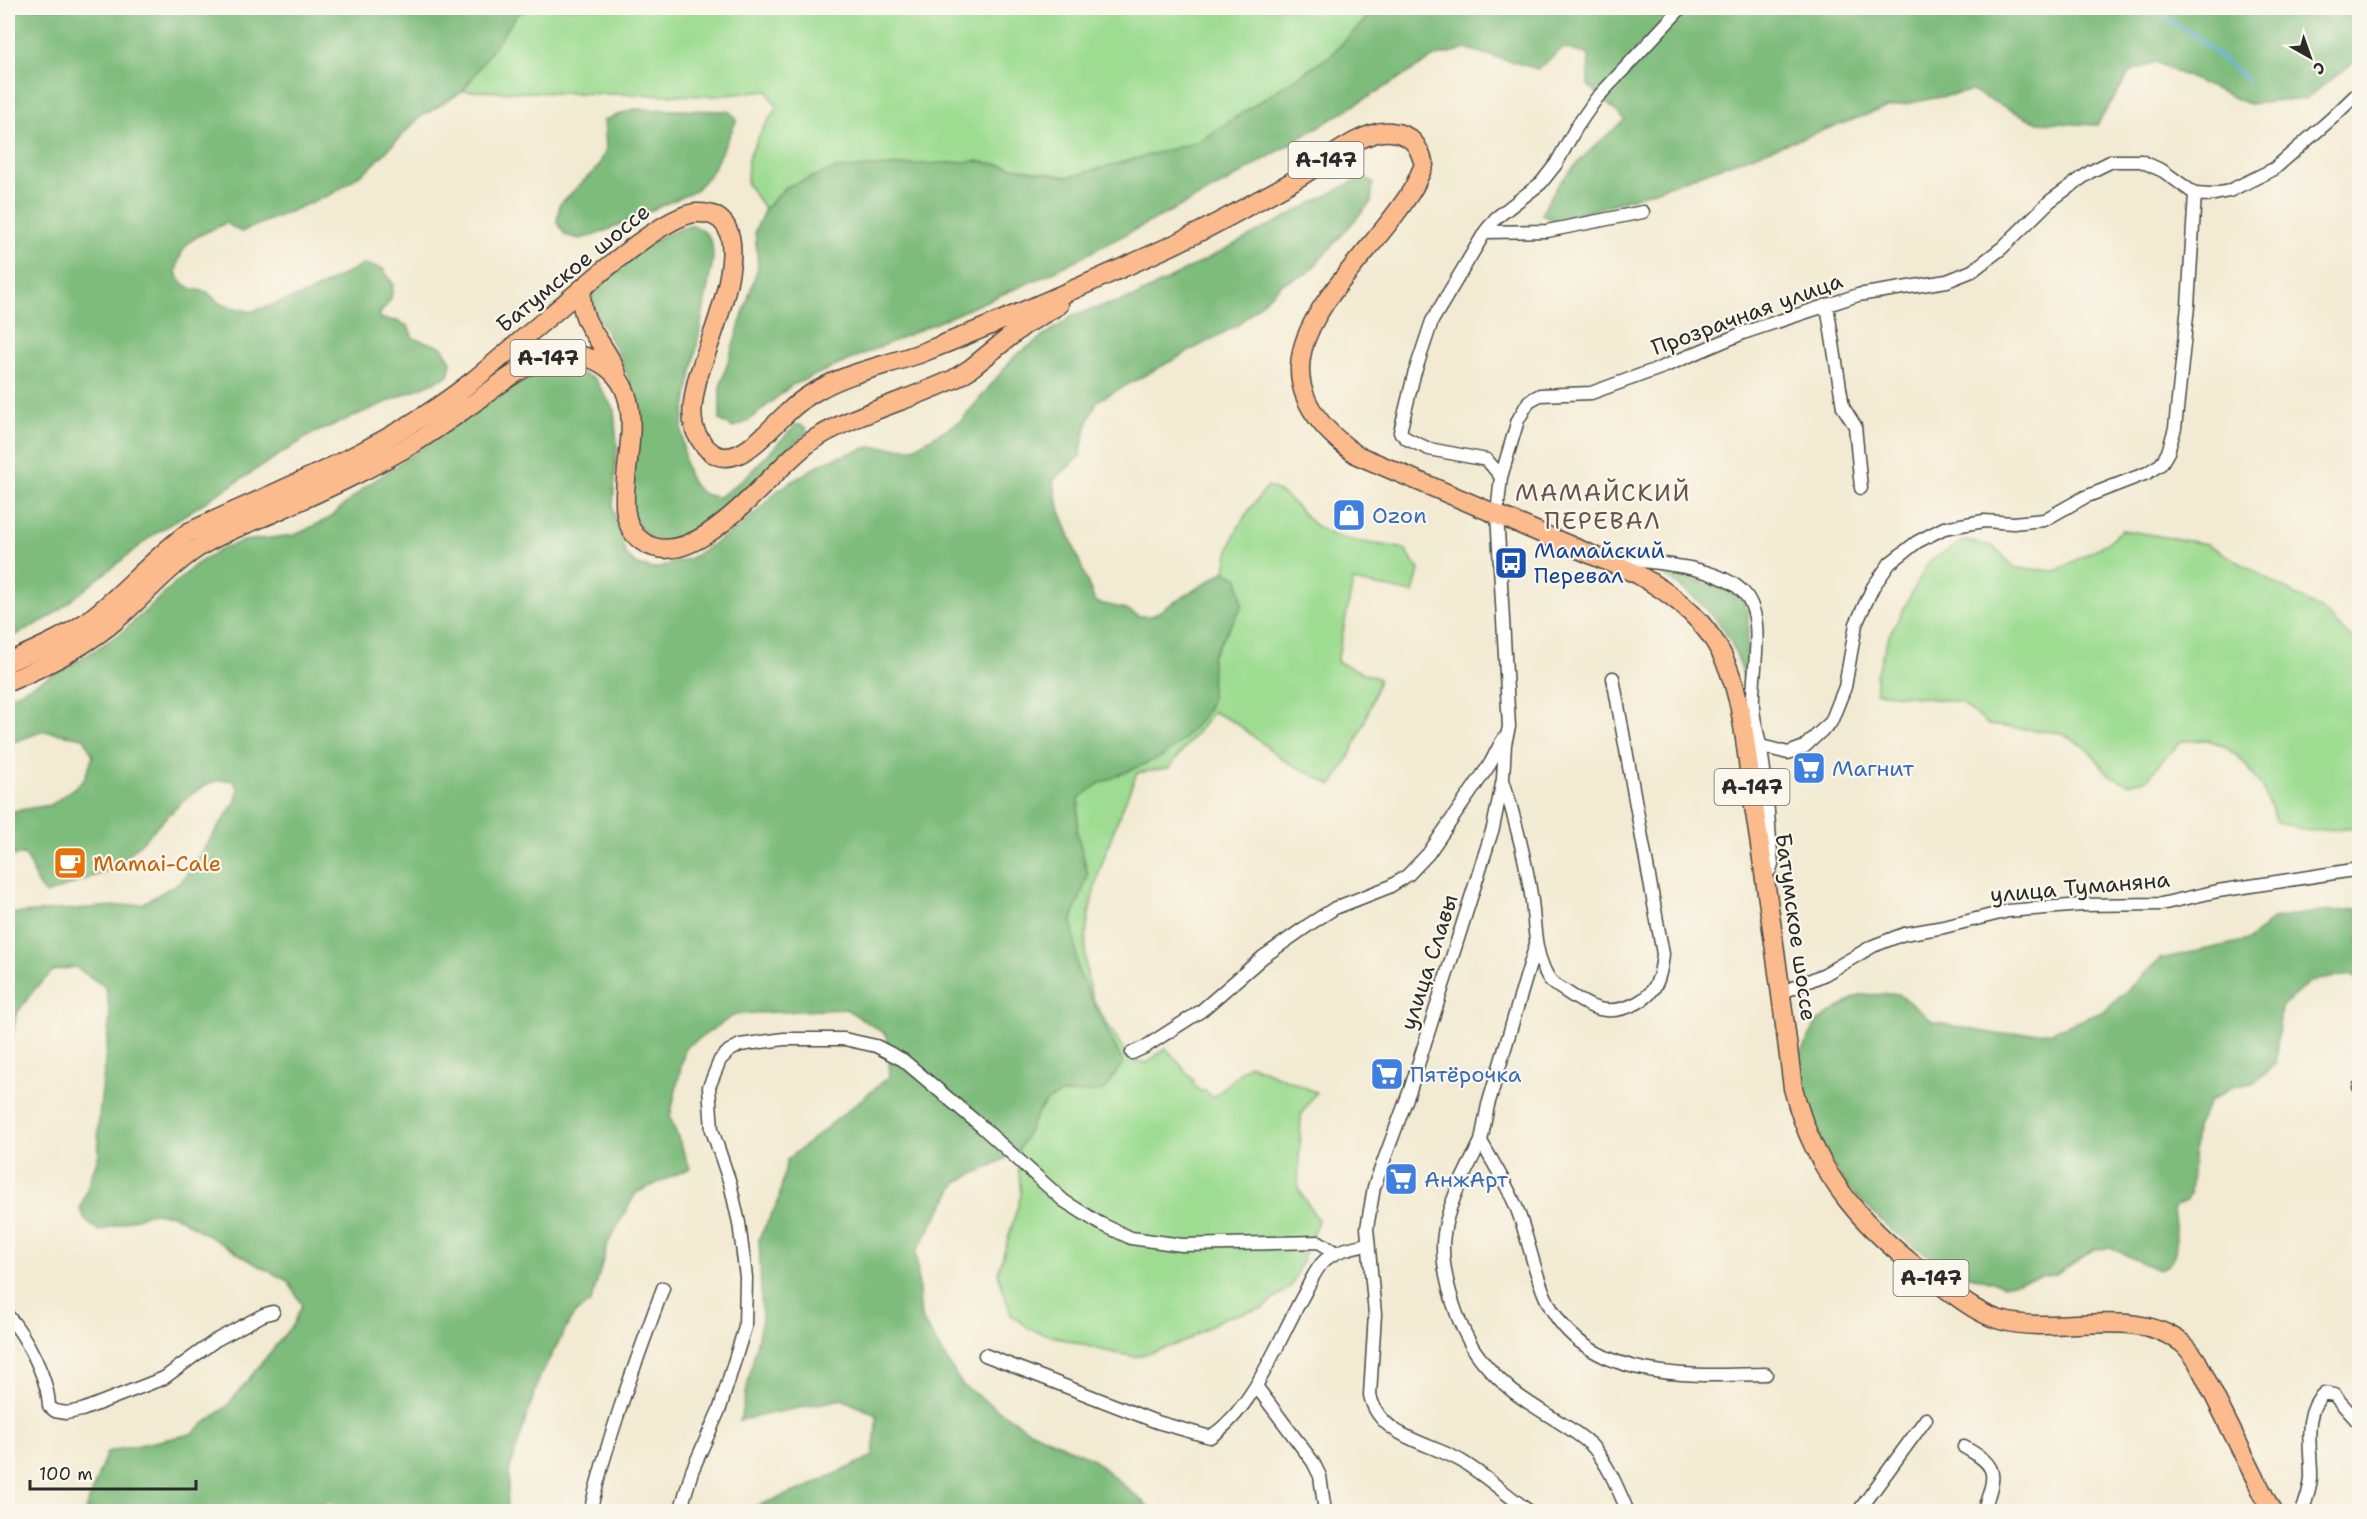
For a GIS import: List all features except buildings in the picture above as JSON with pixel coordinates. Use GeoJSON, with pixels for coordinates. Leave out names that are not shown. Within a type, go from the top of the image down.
{"type":"FeatureCollection","features":[{"type":"Feature","properties":{"kind":"highway","name":"Батумское шоссе"},"geometry":{"type":"LineString","coordinates":[[8,682],[52,662],[100,634],[161,577],[208,542],[329,487],[413,443],[519,370],[549,357],[584,356],[599,362],[618,378],[628,393],[632,410],[626,473],[627,518],[633,532],[642,542],[657,548],[674,548],[697,540],[749,500],[781,466],[811,441],[830,430],[934,388],[970,369],[1023,326],[1132,264],[1237,212],[1360,140],[1387,131],[1409,137],[1419,148],[1424,165],[1412,190],[1331,291],[1305,336],[1301,360],[1303,393],[1318,422],[1337,441],[1357,455],[1637,574],[1667,592],[1693,614],[1715,642],[1729,671],[1738,702],[1765,872],[1793,1088],[1800,1117],[1834,1183],[1863,1218],[1914,1266],[1972,1307],[2000,1320],[2028,1325],[2134,1324],[2163,1333],[2183,1344],[2197,1361],[2272,1512]]}},
{"type":"Feature","properties":{"kind":"highway","name":"Батумское шоссе"},"geometry":{"type":"LineString","coordinates":[[8,662],[54,641],[87,621],[110,603],[165,549],[189,532],[360,452],[427,414],[466,386],[638,245],[676,218],[693,213],[709,214],[720,220],[727,228],[732,244],[732,263],[718,319],[696,384],[692,415],[693,426],[700,441],[706,448],[718,455],[736,456],[749,450],[790,410],[825,386],[904,360],[1132,264]]}},
{"type":"Feature","properties":{"kind":"highway"},"geometry":{"type":"LineString","coordinates":[[582,290],[580,304],[590,328],[613,361],[618,378]]}},
{"type":"Feature","properties":{"kind":"highway"},"geometry":{"type":"LineString","coordinates":[[960,337],[970,341],[975,350],[970,369]]}},
{"type":"Feature","properties":{"kind":"street"},"geometry":{"type":"LineString","coordinates":[[1501,477],[1487,460],[1429,448],[1407,439],[1400,432],[1413,375],[1432,321],[1485,232],[1502,213],[1541,183],[1556,164],[1576,128],[1596,99],[1681,8]]}},
{"type":"Feature","properties":{"kind":"street"},"geometry":{"type":"LineString","coordinates":[[1761,746],[1788,753],[1804,747],[1831,722],[1845,687],[1856,624],[1873,587],[1890,563],[1917,542],[1944,528],[1984,521],[2013,523],[2044,520],[2085,497],[2147,473],[2161,464],[2168,452],[2175,428],[2188,306],[2195,194],[2210,195],[2229,191],[2274,169],[2360,91]]}},
{"type":"Feature","properties":{"kind":"street","name":"Прозрачная улица"},"geometry":{"type":"LineString","coordinates":[[1497,513],[1501,477],[1518,420],[1529,401],[1540,395],[1591,393],[1663,367],[1743,333],[1858,295],[1947,281],[1972,271],[2002,248],[2050,201],[2090,172],[2112,161],[2141,161],[2163,171],[2195,194]]}},
{"type":"Feature","properties":{"kind":"street"},"geometry":{"type":"LineString","coordinates":[[1485,232],[1547,231],[1643,212]]}},
{"type":"Feature","properties":{"kind":"street"},"geometry":{"type":"LineString","coordinates":[[1827,306],[1843,407],[1855,426],[1861,488]]}},
{"type":"Feature","properties":{"kind":"street","name":"улица Славы"},"geometry":{"type":"LineString","coordinates":[[1497,513],[1509,727],[1505,744],[1503,779],[1493,828],[1457,945],[1410,1090],[1374,1186],[1369,1211],[1368,1244],[1375,1314],[1370,1395],[1376,1413],[1394,1430],[1461,1461],[1530,1512]]}},
{"type":"Feature","properties":{"kind":"street"},"geometry":{"type":"LineString","coordinates":[[1595,556],[1674,565],[1706,573],[1734,584],[1743,591],[1753,606],[1756,621],[1752,705],[1761,746],[1772,864],[1770,870],[1765,872]]}},
{"type":"Feature","properties":{"kind":"street"},"geometry":{"type":"LineString","coordinates":[[1503,779],[1514,814],[1531,900],[1536,944],[1548,978],[1588,1006],[1611,1012],[1637,1003],[1653,992],[1661,974],[1664,954],[1613,678]]}},
{"type":"Feature","properties":{"kind":"street"},"geometry":{"type":"LineString","coordinates":[[1132,1053],[1201,1011],[1263,957],[1310,924],[1335,908],[1389,887],[1408,875],[1428,854],[1490,765],[1509,727]]}},
{"type":"Feature","properties":{"kind":"street","name":"улица Туманяна"},"geometry":{"type":"LineString","coordinates":[[1781,993],[1825,974],[1873,946],[1904,934],[1944,927],[2008,911],[2082,905],[2161,904],[2218,891],[2360,869]]}},
{"type":"Feature","properties":{"kind":"street"},"geometry":{"type":"LineString","coordinates":[[1536,944],[1488,1105],[1481,1141],[1454,1200],[1444,1234],[1444,1263],[1458,1315],[1469,1342],[1487,1366],[1509,1389],[1592,1446],[1614,1478],[1628,1512]]}},
{"type":"Feature","properties":{"kind":"street"},"geometry":{"type":"LineString","coordinates":[[680,1512],[692,1471],[720,1408],[745,1327],[746,1277],[739,1223],[730,1183],[712,1130],[709,1087],[720,1060],[740,1045],[784,1039],[844,1039],[876,1046],[903,1060],[1064,1201],[1099,1223],[1131,1238],[1182,1245],[1319,1242],[1336,1253]]}},
{"type":"Feature","properties":{"kind":"street"},"geometry":{"type":"LineString","coordinates":[[1481,1141],[1517,1208],[1545,1296],[1557,1318],[1575,1337],[1600,1354],[1636,1368],[1695,1376],[1766,1374]]}},
{"type":"Feature","properties":{"kind":"street"},"geometry":{"type":"LineString","coordinates":[[985,1355],[1157,1422],[1210,1437],[1231,1418],[1256,1386],[1323,1261],[1336,1253],[1368,1244]]}},
{"type":"Feature","properties":{"kind":"street"},"geometry":{"type":"LineString","coordinates":[[590,1512],[628,1382],[663,1288]]}},
{"type":"Feature","properties":{"kind":"street"},"geometry":{"type":"LineString","coordinates":[[8,1316],[36,1361],[49,1394],[49,1406],[55,1411],[66,1413],[82,1410],[164,1378],[216,1340],[273,1312]]}},
{"type":"Feature","properties":{"kind":"street"},"geometry":{"type":"LineString","coordinates":[[1256,1386],[1313,1462],[1320,1476],[1325,1512]]}},
{"type":"Feature","properties":{"kind":"street"},"geometry":{"type":"LineString","coordinates":[[2302,1512],[2311,1481],[2312,1411],[2319,1397],[2324,1392],[2334,1395],[2360,1424]]}},
{"type":"Feature","properties":{"kind":"street"},"geometry":{"type":"LineString","coordinates":[[1858,1512],[1926,1419]]}},
{"type":"Feature","properties":{"kind":"street"},"geometry":{"type":"LineString","coordinates":[[1964,1447],[1983,1458],[1992,1470],[1992,1485],[1983,1512]]}},
{"type":"Feature","properties":{"kind":"green space"},"geometry":{"type":"Polygon","coordinates":[[[8,8],[527,8],[516,16],[463,91],[419,118],[371,167],[334,193],[241,232],[226,223],[198,236],[186,245],[176,273],[181,282],[192,289],[207,292],[220,304],[251,312],[311,292],[363,264],[383,269],[393,284],[391,299],[379,315],[382,319],[397,321],[408,326],[413,338],[442,347],[451,362],[448,376],[312,434],[153,535],[50,617],[8,639],[8,8]]]}},
{"type":"Feature","properties":{"kind":"green space"},"geometry":{"type":"Polygon","coordinates":[[[527,8],[1377,8],[1330,56],[1198,142],[1068,177],[978,161],[786,187],[765,209],[747,184],[748,159],[777,107],[767,91],[714,96],[463,91],[516,15],[527,8]]]}},
{"type":"Feature","properties":{"kind":"green space"},"geometry":{"type":"Polygon","coordinates":[[[1377,8],[2359,8],[2359,58],[2306,99],[2248,104],[2155,62],[2130,72],[2097,125],[2036,122],[1972,91],[1888,107],[1657,190],[1554,220],[1542,215],[1555,189],[1577,163],[1625,120],[1588,85],[1589,55],[1563,48],[1538,69],[1467,49],[1436,56],[1227,182],[1047,275],[792,385],[748,421],[733,428],[720,420],[720,387],[758,267],[755,231],[765,209],[786,187],[834,169],[978,161],[1068,177],[1198,142],[1330,56],[1377,8]]]}},
{"type":"Feature","properties":{"kind":"green space"},"geometry":{"type":"Polygon","coordinates":[[[634,109],[729,111],[735,117],[736,122],[711,173],[695,191],[598,234],[580,239],[565,235],[557,222],[560,204],[599,166],[606,149],[604,120],[634,109]]]}},
{"type":"Feature","properties":{"kind":"green space"},"geometry":{"type":"Polygon","coordinates":[[[1363,176],[1373,182],[1371,202],[1308,273],[1283,283],[1238,325],[1097,401],[1086,427],[1080,456],[1053,481],[1060,511],[1095,602],[1126,609],[1138,616],[1152,616],[1225,571],[1238,578],[1242,606],[1212,656],[1211,700],[1205,714],[1183,740],[1163,756],[1100,783],[1079,798],[1077,833],[1088,875],[1072,919],[1078,971],[1123,1063],[1103,1091],[1061,1094],[1048,1100],[1038,1112],[1017,1153],[957,1182],[916,1252],[921,1318],[962,1385],[1025,1428],[1091,1458],[1154,1511],[743,1511],[810,1486],[873,1456],[877,1415],[842,1399],[740,1420],[762,1319],[759,1238],[778,1202],[787,1160],[890,1076],[887,1035],[846,1009],[736,1014],[685,1048],[670,1117],[690,1168],[636,1193],[608,1243],[591,1302],[574,1314],[540,1376],[510,1468],[506,1511],[344,1511],[333,1503],[279,1506],[272,1512],[85,1511],[107,1452],[191,1434],[227,1406],[293,1324],[302,1305],[288,1281],[174,1215],[151,1213],[99,1231],[87,1222],[80,1210],[99,1154],[98,1127],[110,1015],[106,987],[75,967],[53,971],[34,990],[16,1014],[11,1046],[8,1050],[8,914],[142,904],[182,881],[236,801],[238,788],[233,781],[218,781],[202,787],[186,799],[123,860],[110,869],[46,894],[38,885],[31,864],[24,855],[8,856],[8,812],[51,805],[84,780],[93,756],[84,738],[44,731],[8,744],[8,698],[73,664],[120,634],[195,565],[223,548],[244,541],[295,535],[328,519],[365,487],[472,414],[534,374],[551,368],[576,371],[595,379],[614,410],[617,445],[613,509],[626,555],[637,565],[654,569],[691,558],[743,525],[778,490],[824,462],[869,447],[914,448],[961,421],[1015,356],[1075,314],[1135,297],[1363,176]]]}},
{"type":"Feature","properties":{"kind":"green space"},"geometry":{"type":"Polygon","coordinates":[[[693,225],[704,231],[710,238],[713,259],[682,425],[685,461],[690,479],[703,493],[719,497],[750,472],[796,425],[806,428],[807,432],[787,450],[764,478],[705,529],[667,543],[644,534],[630,509],[633,390],[621,359],[592,306],[591,296],[595,287],[640,249],[664,235],[693,225]]]}},
{"type":"Feature","properties":{"kind":"green space"},"geometry":{"type":"Polygon","coordinates":[[[1268,486],[1284,495],[1311,522],[1327,533],[1349,540],[1404,549],[1419,570],[1413,593],[1353,581],[1337,662],[1379,679],[1360,734],[1332,785],[1284,760],[1236,723],[1213,712],[1169,768],[1137,773],[1105,854],[1089,916],[1085,946],[1087,974],[1094,1000],[1130,1060],[1147,1063],[1166,1048],[1194,1081],[1192,1083],[1201,1092],[1205,1090],[1213,1098],[1249,1064],[1316,1092],[1301,1115],[1298,1188],[1318,1220],[1292,1285],[1263,1308],[1223,1318],[1184,1342],[1135,1357],[1101,1350],[1032,1330],[1011,1315],[998,1273],[1021,1195],[1017,1153],[1038,1112],[1048,1100],[1061,1094],[1103,1091],[1123,1063],[1078,971],[1072,919],[1088,875],[1077,833],[1079,798],[1100,783],[1163,756],[1211,700],[1212,656],[1242,606],[1238,578],[1225,571],[1230,547],[1252,505],[1268,486]]]}},
{"type":"Feature","properties":{"kind":"green space"},"geometry":{"type":"Polygon","coordinates":[[[2122,530],[2207,544],[2322,610],[2359,645],[2359,828],[2309,831],[2277,822],[2253,774],[2234,754],[2211,741],[2182,741],[2159,764],[2148,779],[2128,784],[2109,775],[2089,750],[2062,733],[1989,725],[1960,702],[1876,692],[1876,675],[1889,636],[1929,561],[1964,541],[1992,546],[2016,568],[2056,571],[2107,543],[2122,530]]]}},
{"type":"Feature","properties":{"kind":"green space"},"geometry":{"type":"Polygon","coordinates":[[[1655,568],[1727,590],[1742,599],[1748,613],[1747,699],[1737,656],[1718,622],[1691,595],[1655,568]]]}},
{"type":"Feature","properties":{"kind":"green space"},"geometry":{"type":"Polygon","coordinates":[[[2359,909],[2359,978],[2351,975],[2311,981],[2281,1007],[2275,1064],[2255,1082],[2230,1088],[2210,1101],[2196,1127],[2190,1194],[2187,1201],[2176,1205],[2173,1210],[2175,1253],[2166,1266],[2158,1270],[2111,1248],[2095,1249],[2056,1274],[2004,1285],[1951,1271],[1891,1230],[1843,1182],[1810,1124],[1797,1060],[1817,1022],[1859,995],[1899,994],[1933,1022],[1996,1034],[2051,1032],[2105,1011],[2160,959],[2249,940],[2273,919],[2309,913],[2359,909]]]}},
{"type":"Feature","properties":{"kind":"waterway"},"geometry":{"type":"LineString","coordinates":[[2147,8],[2193,34],[2247,80]]}},
{"type":"Feature","properties":{"kind":"place","name":"Ozon"},"geometry":{"type":"Point","coordinates":[1349,515]}},
{"type":"Feature","properties":{"kind":"place","name":"Мамайский Перевал"},"geometry":{"type":"Point","coordinates":[1511,563]}},
{"type":"Feature","properties":{"kind":"place","name":"Магнит"},"geometry":{"type":"Point","coordinates":[1809,768]}},
{"type":"Feature","properties":{"kind":"place","name":"Mamai-Cale"},"geometry":{"type":"Point","coordinates":[70,863]}},
{"type":"Feature","properties":{"kind":"place","name":"Пятёрочка"},"geometry":{"type":"Point","coordinates":[1387,1074]}},
{"type":"Feature","properties":{"kind":"place","name":"АнжАрт"},"geometry":{"type":"Point","coordinates":[1401,1179]}},
{"type":"Feature","properties":{"kind":"district","name":"МАМАЙСКИЙ ПЕРЕВАЛ"},"geometry":{"type":"Point","coordinates":[1603,507]}}]}
